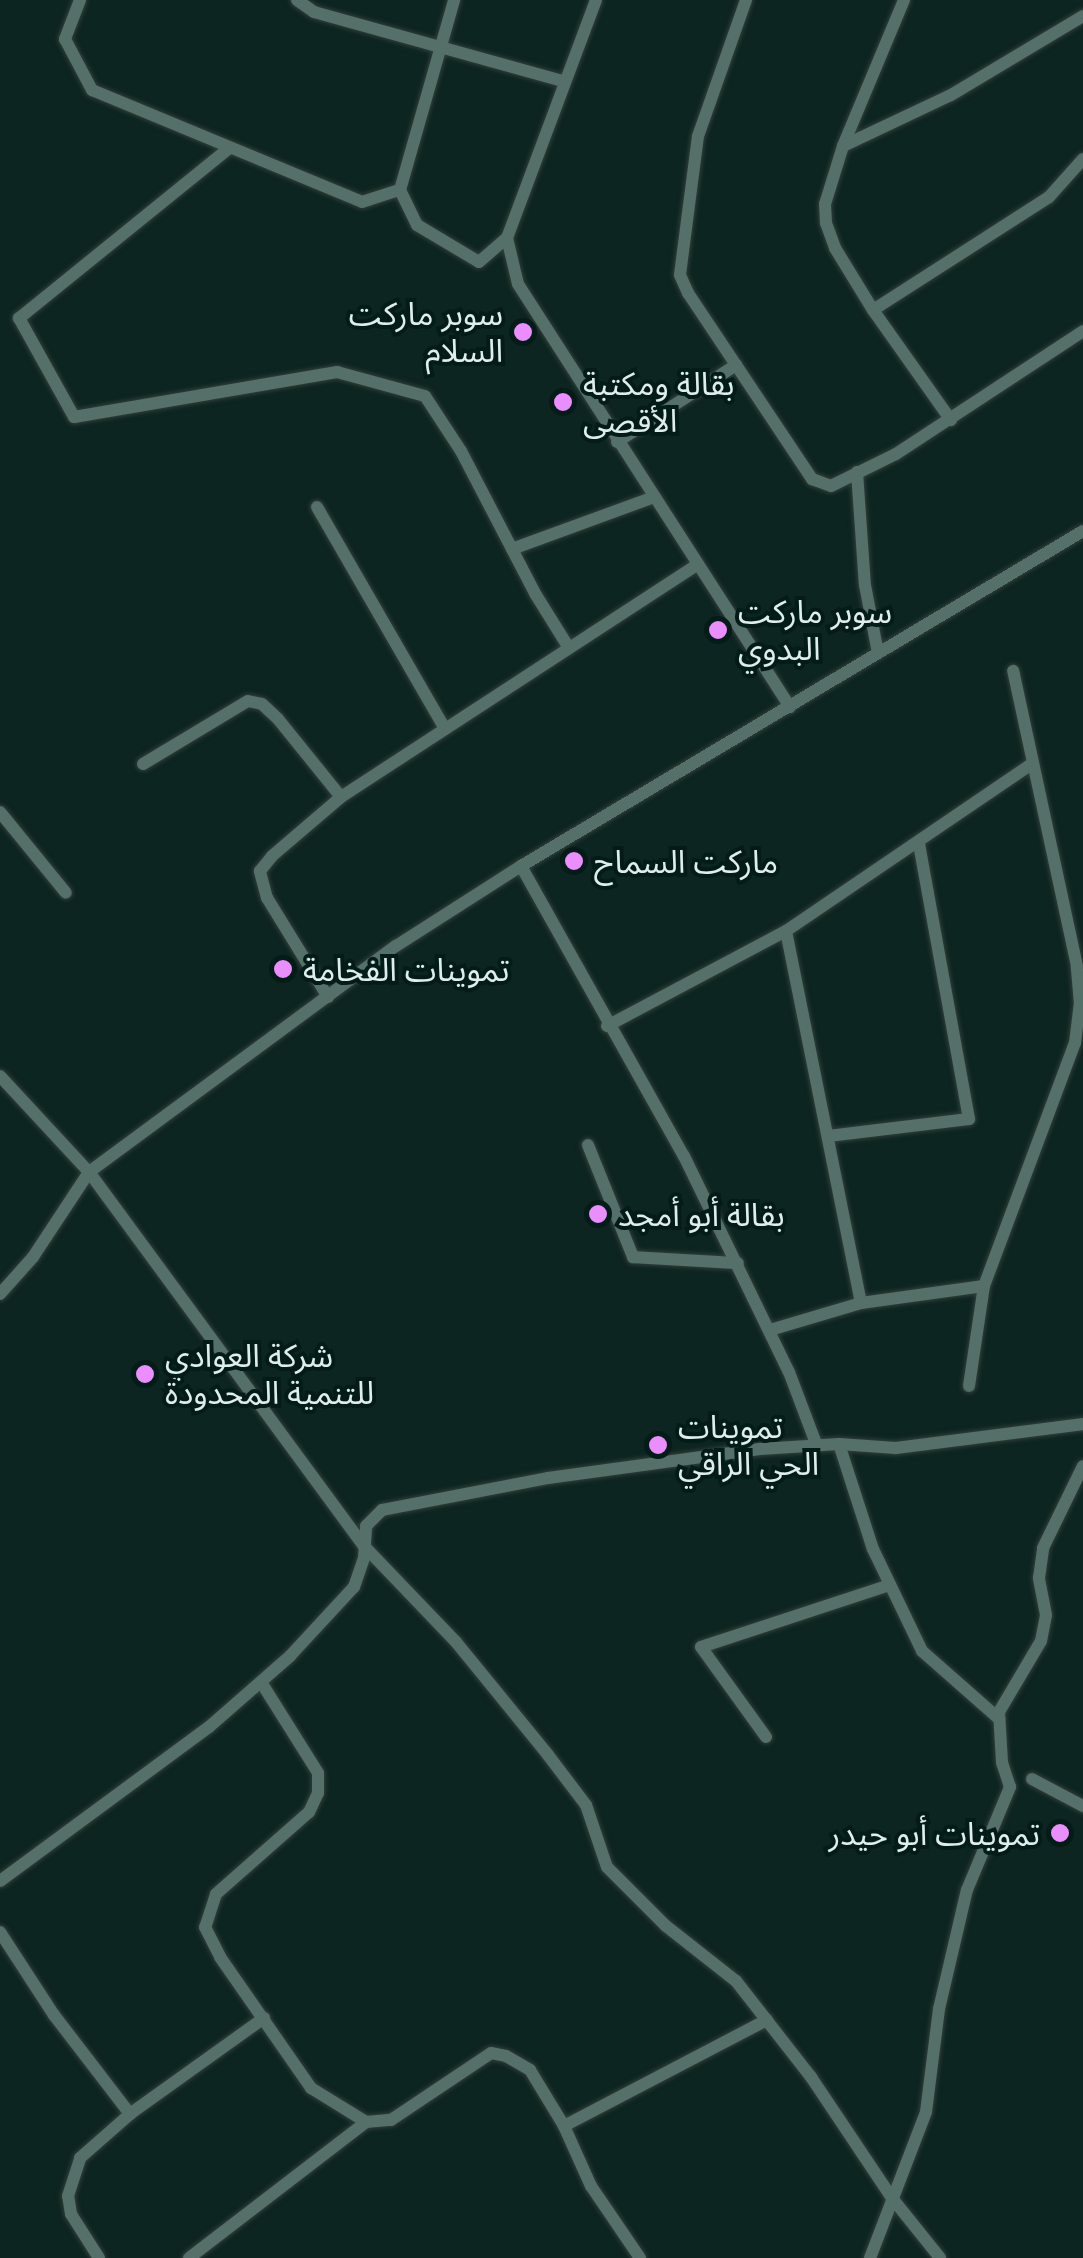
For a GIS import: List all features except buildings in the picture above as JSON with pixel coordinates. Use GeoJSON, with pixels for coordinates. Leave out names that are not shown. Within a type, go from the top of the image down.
{"type":"FeatureCollection","features":[{"type":"Feature","properties":{"kind":"street"},"geometry":{"type":"LineString","coordinates":[[80,0],[65,39],[92,90],[362,202],[400,190]]}},
{"type":"Feature","properties":{"kind":"street"},"geometry":{"type":"LineString","coordinates":[[297,0],[314,12],[563,81]]}},
{"type":"Feature","properties":{"kind":"street"},"geometry":{"type":"LineString","coordinates":[[454,0],[400,190],[417,224],[479,262],[507,238],[596,0]]}},
{"type":"Feature","properties":{"kind":"street"},"geometry":{"type":"LineString","coordinates":[[746,0],[698,136],[680,259],[688,294],[812,480],[831,486],[950,420],[1082,336]]}},
{"type":"Feature","properties":{"kind":"street"},"geometry":{"type":"LineString","coordinates":[[904,0],[843,146],[825,204],[826,223],[835,248],[873,310],[950,420]]}},
{"type":"Feature","properties":{"kind":"street"},"geometry":{"type":"LineString","coordinates":[[843,146],[951,95],[1083,16]]}},
{"type":"Feature","properties":{"kind":"street"},"geometry":{"type":"LineString","coordinates":[[228,149],[19,318],[74,417],[337,372],[425,396],[461,450],[569,648]]}},
{"type":"Feature","properties":{"kind":"street"},"geometry":{"type":"LineString","coordinates":[[873,310],[1049,197],[1083,159]]}},
{"type":"Feature","properties":{"kind":"street"},"geometry":{"type":"LineString","coordinates":[[507,238],[518,284],[790,707]]}},
{"type":"Feature","properties":{"kind":"street"},"geometry":{"type":"LineString","coordinates":[[617,442],[736,366]]}},
{"type":"Feature","properties":{"kind":"street"},"geometry":{"type":"LineString","coordinates":[[856,472],[865,585],[878,654]]}},
{"type":"Feature","properties":{"kind":"street"},"geometry":{"type":"LineString","coordinates":[[512,549],[654,497]]}},
{"type":"Feature","properties":{"kind":"street"},"geometry":{"type":"LineString","coordinates":[[317,506],[444,729]]}},
{"type":"Feature","properties":{"kind":"street"},"geometry":{"type":"LineString","coordinates":[[0,1294],[33,1257],[89,1172],[328,996],[521,866],[1083,531]]}},
{"type":"Feature","properties":{"kind":"street"},"geometry":{"type":"LineString","coordinates":[[328,996],[266,898],[260,871],[341,797],[698,564]]}},
{"type":"Feature","properties":{"kind":"street"},"geometry":{"type":"LineString","coordinates":[[969,1386],[984,1286],[1069,1061],[1080,1004],[1077,966],[1012,671]]}},
{"type":"Feature","properties":{"kind":"street"},"geometry":{"type":"LineString","coordinates":[[143,764],[248,701],[262,704],[278,718],[341,797]]}},
{"type":"Feature","properties":{"kind":"street"},"geometry":{"type":"LineString","coordinates":[[607,1026],[786,931],[1030,766]]}},
{"type":"Feature","properties":{"kind":"street"},"geometry":{"type":"LineString","coordinates":[[0,812],[66,893]]}},
{"type":"Feature","properties":{"kind":"street"},"geometry":{"type":"LineString","coordinates":[[828,1136],[969,1119],[919,843]]}},
{"type":"Feature","properties":{"kind":"street"},"geometry":{"type":"LineString","coordinates":[[521,866],[607,1026],[684,1156],[770,1330],[817,1446]]}},
{"type":"Feature","properties":{"kind":"street"},"geometry":{"type":"LineString","coordinates":[[786,931],[860,1302]]}},
{"type":"Feature","properties":{"kind":"street"},"geometry":{"type":"LineString","coordinates":[[0,1076],[89,1172],[364,1546],[456,1642],[567,1780],[586,1806],[607,1867],[666,1926],[736,1981],[892,2198],[940,2258]]}},
{"type":"Feature","properties":{"kind":"street"},"geometry":{"type":"LineString","coordinates":[[588,1144],[633,1257],[738,1263]]}},
{"type":"Feature","properties":{"kind":"street"},"geometry":{"type":"LineString","coordinates":[[770,1330],[860,1302],[984,1286]]}},
{"type":"Feature","properties":{"kind":"street"},"geometry":{"type":"LineString","coordinates":[[0,1881],[209,1727],[332,1616],[354,1587],[366,1526],[382,1510],[406,1502],[760,1449],[839,1444],[896,1448],[1083,1424]]}},
{"type":"Feature","properties":{"kind":"street"},"geometry":{"type":"LineString","coordinates":[[839,1444],[873,1549],[922,1651],[1000,1720]]}},
{"type":"Feature","properties":{"kind":"street"},"geometry":{"type":"LineString","coordinates":[[870,2258],[926,2112],[939,2009],[967,1890],[1010,1788],[1002,1762],[999,1712],[1042,1642],[1046,1615],[1039,1578],[1042,1548],[1083,1466]]}},
{"type":"Feature","properties":{"kind":"street"},"geometry":{"type":"LineString","coordinates":[[766,1737],[701,1646],[890,1585]]}},
{"type":"Feature","properties":{"kind":"street"},"geometry":{"type":"LineString","coordinates":[[261,1682],[318,1773],[318,1793],[309,1812],[216,1894],[205,1926],[220,1957],[310,2088],[366,2122]]}},
{"type":"Feature","properties":{"kind":"street"},"geometry":{"type":"LineString","coordinates":[[1032,1779],[1083,1806]]}},
{"type":"Feature","properties":{"kind":"street"},"geometry":{"type":"LineString","coordinates":[[0,1932],[54,2015],[130,2114]]}},
{"type":"Feature","properties":{"kind":"street"},"geometry":{"type":"LineString","coordinates":[[99,2258],[71,2214],[68,2196],[72,2172],[80,2158],[130,2114],[264,2018]]}},
{"type":"Feature","properties":{"kind":"street"},"geometry":{"type":"LineString","coordinates":[[564,2126],[767,2020]]}},
{"type":"Feature","properties":{"kind":"street"},"geometry":{"type":"LineString","coordinates":[[190,2258],[366,2122],[391,2120],[490,2053],[506,2056],[530,2070],[564,2126],[590,2186],[640,2258]]}},
{"type":"Feature","properties":{"kind":"place","name":"سوبر ماركت السلام"},"geometry":{"type":"Point","coordinates":[523,332]}},
{"type":"Feature","properties":{"kind":"place","name":"بقالة ومكتبة الأقصى"},"geometry":{"type":"Point","coordinates":[563,402]}},
{"type":"Feature","properties":{"kind":"place","name":"سوبر ماركت البدوي"},"geometry":{"type":"Point","coordinates":[718,630]}},
{"type":"Feature","properties":{"kind":"place","name":"ماركت السماح"},"geometry":{"type":"Point","coordinates":[574,861]}},
{"type":"Feature","properties":{"kind":"place","name":"تموينات الفخامة"},"geometry":{"type":"Point","coordinates":[283,969]}},
{"type":"Feature","properties":{"kind":"place","name":"بقالة أبو أمجد"},"geometry":{"type":"Point","coordinates":[598,1214]}},
{"type":"Feature","properties":{"kind":"place","name":"شركة العوادي للتنمية المحدودة"},"geometry":{"type":"Point","coordinates":[145,1374]}},
{"type":"Feature","properties":{"kind":"place","name":"تموينات الحي الراقي"},"geometry":{"type":"Point","coordinates":[658,1445]}},
{"type":"Feature","properties":{"kind":"place","name":"تموينات أبو حيدر"},"geometry":{"type":"Point","coordinates":[1060,1833]}}]}
